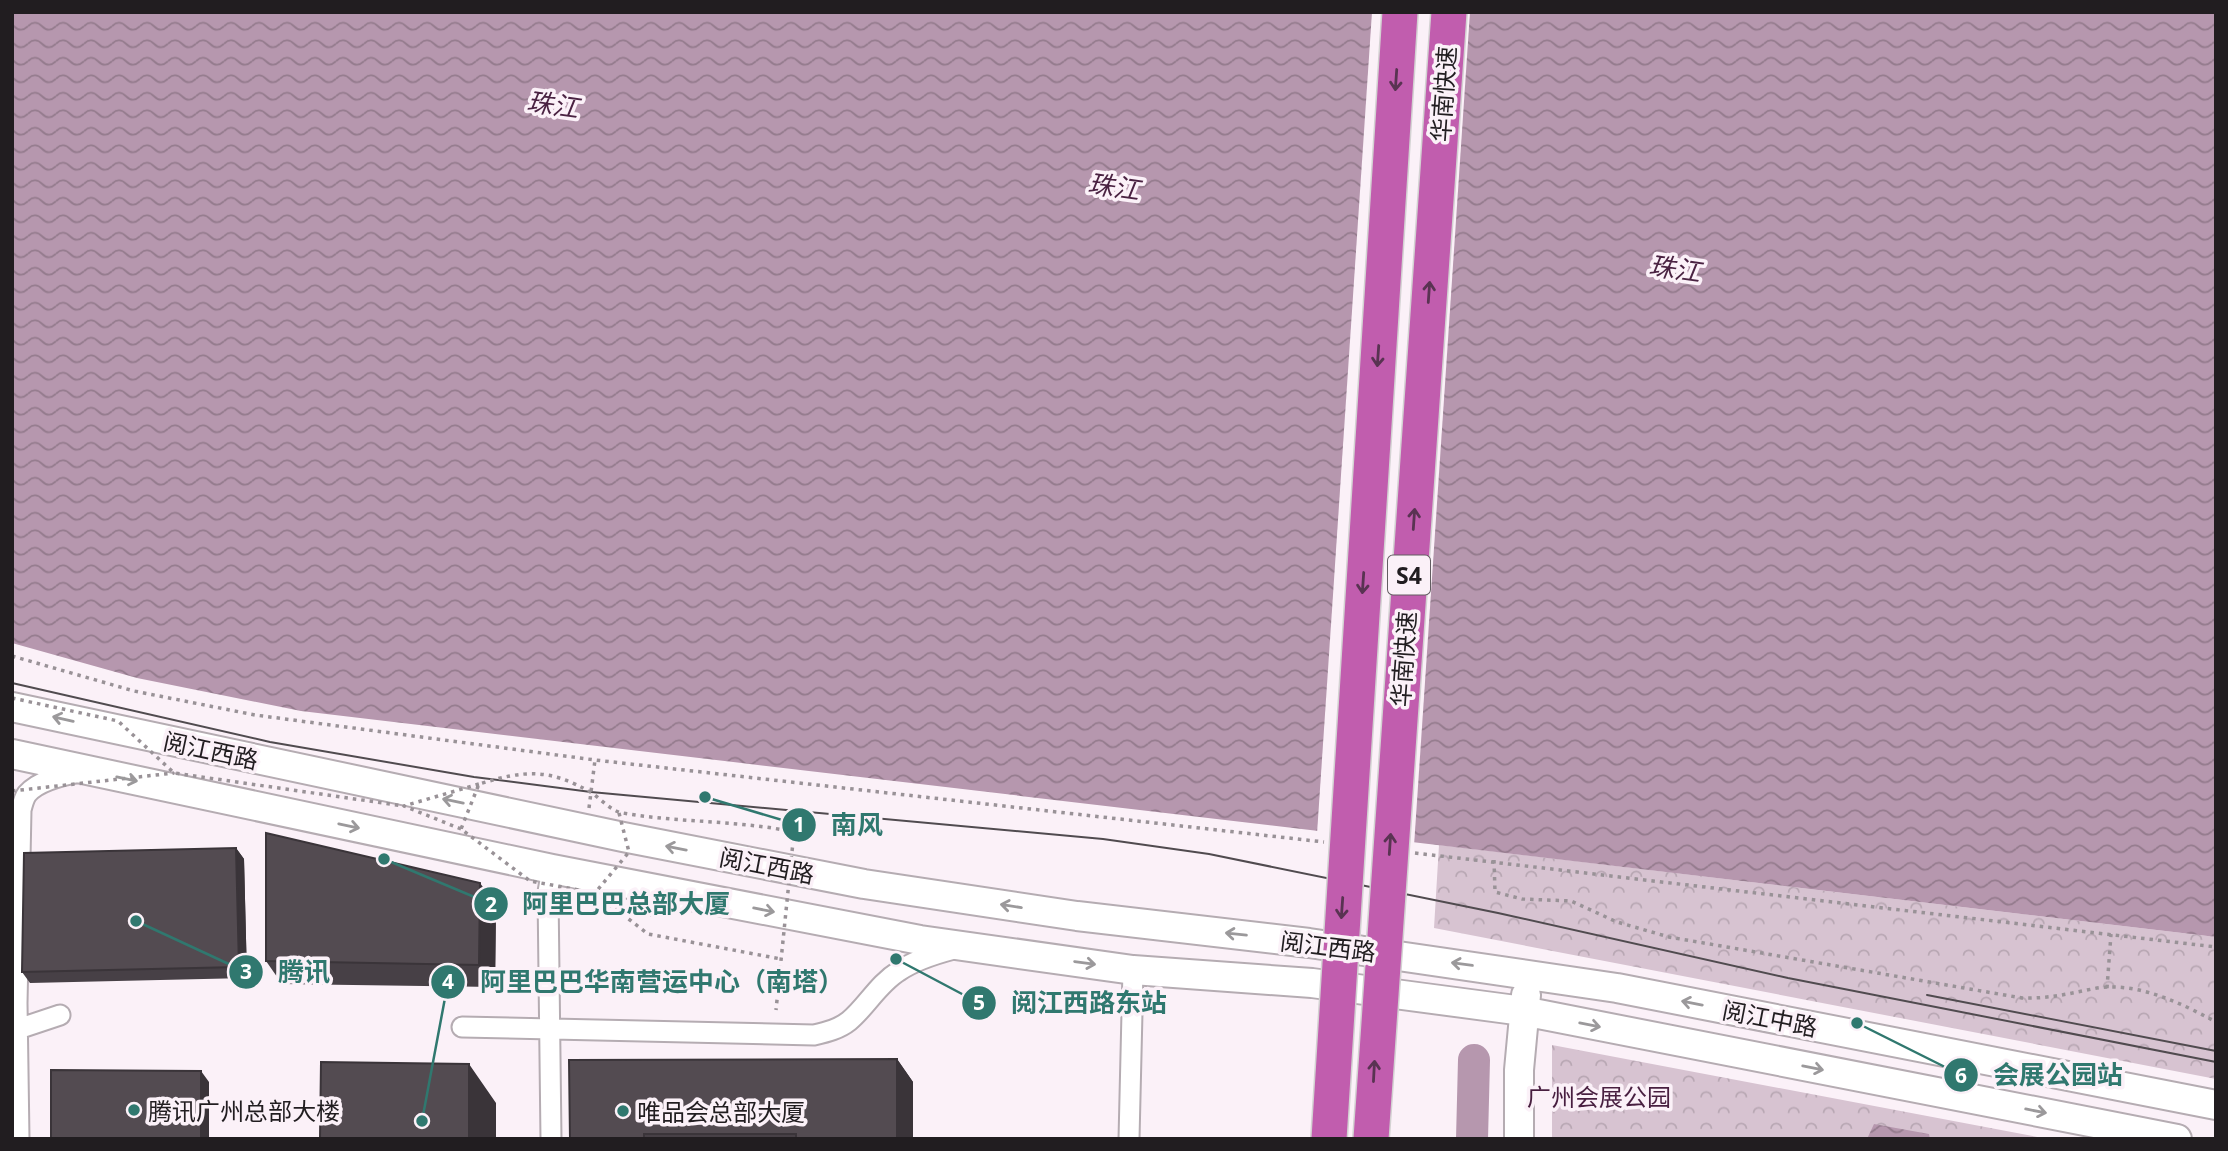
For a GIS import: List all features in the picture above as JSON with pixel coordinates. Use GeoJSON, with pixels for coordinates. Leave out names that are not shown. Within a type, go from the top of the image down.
{"type":"FeatureCollection","features":[{"type":"Feature","properties":{"kind":"highway","name":"华南快速"},"geometry":{"type":"LineString","coordinates":[[1329,1139],[1401,12]]}},
{"type":"Feature","properties":{"kind":"highway","name":"华南快速"},"geometry":{"type":"LineString","coordinates":[[1371,1139],[1449,12]]}},
{"type":"Feature","properties":{"kind":"main road","name":"阅江西路"},"geometry":{"type":"LineString","coordinates":[[12,707],[623,837],[864,884],[1077,916],[1309,943],[1529,974]]}},
{"type":"Feature","properties":{"kind":"main road","name":"阅江西路"},"geometry":{"type":"LineString","coordinates":[[12,754],[552,869],[961,947],[1133,970],[1312,983],[1522,1011]]}},
{"type":"Feature","properties":{"kind":"main road"},"geometry":{"type":"LineString","coordinates":[[1519,1139],[1522,1011],[1529,974]]}},
{"type":"Feature","properties":{"kind":"main road","name":"阅江中路"},"geometry":{"type":"LineString","coordinates":[[1529,974],[1617,988],[2216,1105]]}},
{"type":"Feature","properties":{"kind":"main road","name":"阅江中路"},"geometry":{"type":"LineString","coordinates":[[1522,1011],[2177,1139]]}},
{"type":"Feature","properties":{"kind":"street"},"geometry":{"type":"LineString","coordinates":[[19,1139],[15,1003],[20,810],[27,794],[41,784],[65,775],[89,771]]}},
{"type":"Feature","properties":{"kind":"street"},"geometry":{"type":"LineString","coordinates":[[551,1139],[548,892],[552,869]]}},
{"type":"Feature","properties":{"kind":"street"},"geometry":{"type":"LineString","coordinates":[[462,1027],[814,1035],[835,1030],[849,1021],[874,992],[897,972],[935,954],[961,947]]}},
{"type":"Feature","properties":{"kind":"street"},"geometry":{"type":"LineString","coordinates":[[1129,1139],[1133,970]]}},
{"type":"Feature","properties":{"kind":"street"},"geometry":{"type":"LineString","coordinates":[[15,1003],[60,1015],[15,1031]]}},
{"type":"Feature","properties":{"kind":"path"},"geometry":{"type":"LineString","coordinates":[[12,656],[134,691],[255,715],[595,760],[1328,843]]}},
{"type":"Feature","properties":{"kind":"path"},"geometry":{"type":"LineString","coordinates":[[12,698],[118,722],[174,773]]}},
{"type":"Feature","properties":{"kind":"path"},"geometry":{"type":"LineString","coordinates":[[588,814],[595,760]]}},
{"type":"Feature","properties":{"kind":"path"},"geometry":{"type":"LineString","coordinates":[[12,791],[174,773],[404,806],[461,829],[530,881],[595,893],[648,934],[781,960]]}},
{"type":"Feature","properties":{"kind":"path"},"geometry":{"type":"LineString","coordinates":[[404,806],[508,775],[551,774],[578,785],[619,813],[765,826],[794,832],[776,1010]]}},
{"type":"Feature","properties":{"kind":"path"},"geometry":{"type":"LineString","coordinates":[[461,829],[479,783]]}},
{"type":"Feature","properties":{"kind":"path"},"geometry":{"type":"LineString","coordinates":[[595,893],[629,852],[619,813]]}},
{"type":"Feature","properties":{"kind":"path"},"geometry":{"type":"LineString","coordinates":[[613,819],[626,821]]}},
{"type":"Feature","properties":{"kind":"path"},"geometry":{"type":"LineString","coordinates":[[1411,852],[2216,947]]}},
{"type":"Feature","properties":{"kind":"path"},"geometry":{"type":"LineString","coordinates":[[1494,860],[1494,892],[1522,899],[1571,901],[1617,922],[1669,937],[2003,995],[2040,999],[2107,988],[2132,988],[2153,994],[2216,1022]]}},
{"type":"Feature","properties":{"kind":"path"},"geometry":{"type":"LineString","coordinates":[[608,905],[652,915]]}},
{"type":"Feature","properties":{"kind":"path"},"geometry":{"type":"LineString","coordinates":[[2107,988],[2111,934]]}},
{"type":"Feature","properties":{"kind":"green space"},"geometry":{"type":"Polygon","coordinates":[[[1439,845],[2216,937],[2216,1079],[1434,928],[1439,845]]]}},
{"type":"Feature","properties":{"kind":"green space","name":"广州会展公园"},"geometry":{"type":"Polygon","coordinates":[[[1552,1045],[2048,1139],[1552,1139],[1552,1045]]]}},
{"type":"Feature","properties":{"kind":"water","name":"珠江"},"geometry":{"type":"Polygon","coordinates":[[[12,12],[2216,12],[2216,937],[301,711],[137,678],[12,643],[12,12]]]}},
{"type":"Feature","properties":{"kind":"water"},"geometry":{"type":"Polygon","coordinates":[[[1874,1124],[1929,1134],[1930,1139],[1867,1139],[1874,1124]]]}},
{"type":"Feature","properties":{"kind":"pier"},"geometry":{"type":"Polygon","coordinates":[[[1372,12],[1470,12],[1414,846],[1317,834],[1372,12]]]}},
{"type":"Feature","properties":{"kind":"building"},"geometry":{"type":"Polygon","coordinates":[[[266,833],[480,883],[479,965],[266,961],[266,833]]]}},
{"type":"Feature","properties":{"kind":"building"},"geometry":{"type":"Polygon","coordinates":[[[236,848],[239,967],[22,972],[24,853],[236,848]]]}},
{"type":"Feature","properties":{"kind":"building"},"geometry":{"type":"Polygon","coordinates":[[[897,1059],[897,1139],[796,1139],[796,1134],[644,1134],[644,1139],[570,1139],[569,1060],[897,1059]]]}},
{"type":"Feature","properties":{"kind":"building"},"geometry":{"type":"Polygon","coordinates":[[[321,1062],[469,1064],[469,1139],[320,1139],[321,1062]]]}},
{"type":"Feature","properties":{"kind":"building","name":"腾讯广州总部大楼"},"geometry":{"type":"Polygon","coordinates":[[[51,1070],[201,1071],[201,1139],[51,1139],[51,1070]]]}},
{"type":"Feature","properties":{"kind":"waterway"},"geometry":{"type":"LineString","coordinates":[[1472,1139],[1474,1060]]}},
{"type":"Feature","properties":{"kind":"tram line"},"geometry":{"type":"LineString","coordinates":[[12,683],[270,742],[474,777],[591,792],[1103,839],[1209,854],[1498,913],[1788,978],[2216,1062]]}},
{"type":"Feature","properties":{"kind":"tram line"},"geometry":{"type":"LineString","coordinates":[[1927,995],[2216,1051]]}},
{"type":"Feature","properties":{"kind":"place","name":"南风"},"geometry":{"type":"Point","coordinates":[705,797]}},
{"type":"Feature","properties":{"kind":"place","name":"阿里巴巴总部大厦"},"geometry":{"type":"Point","coordinates":[384,859]}},
{"type":"Feature","properties":{"kind":"place","name":"腾讯"},"geometry":{"type":"Point","coordinates":[136,921]}},
{"type":"Feature","properties":{"kind":"place","name":"阅江西路东站"},"geometry":{"type":"Point","coordinates":[896,959]}},
{"type":"Feature","properties":{"kind":"place","name":"会展公园站"},"geometry":{"type":"Point","coordinates":[1857,1023]}},
{"type":"Feature","properties":{"kind":"place","name":"腾讯广州总部大楼"},"geometry":{"type":"Point","coordinates":[134,1110]}},
{"type":"Feature","properties":{"kind":"place","name":"唯品会总部大厦"},"geometry":{"type":"Point","coordinates":[623,1111]}},
{"type":"Feature","properties":{"kind":"place","name":"阿里巴巴华南营运中心（南塔）"},"geometry":{"type":"Point","coordinates":[422,1121]}}]}
